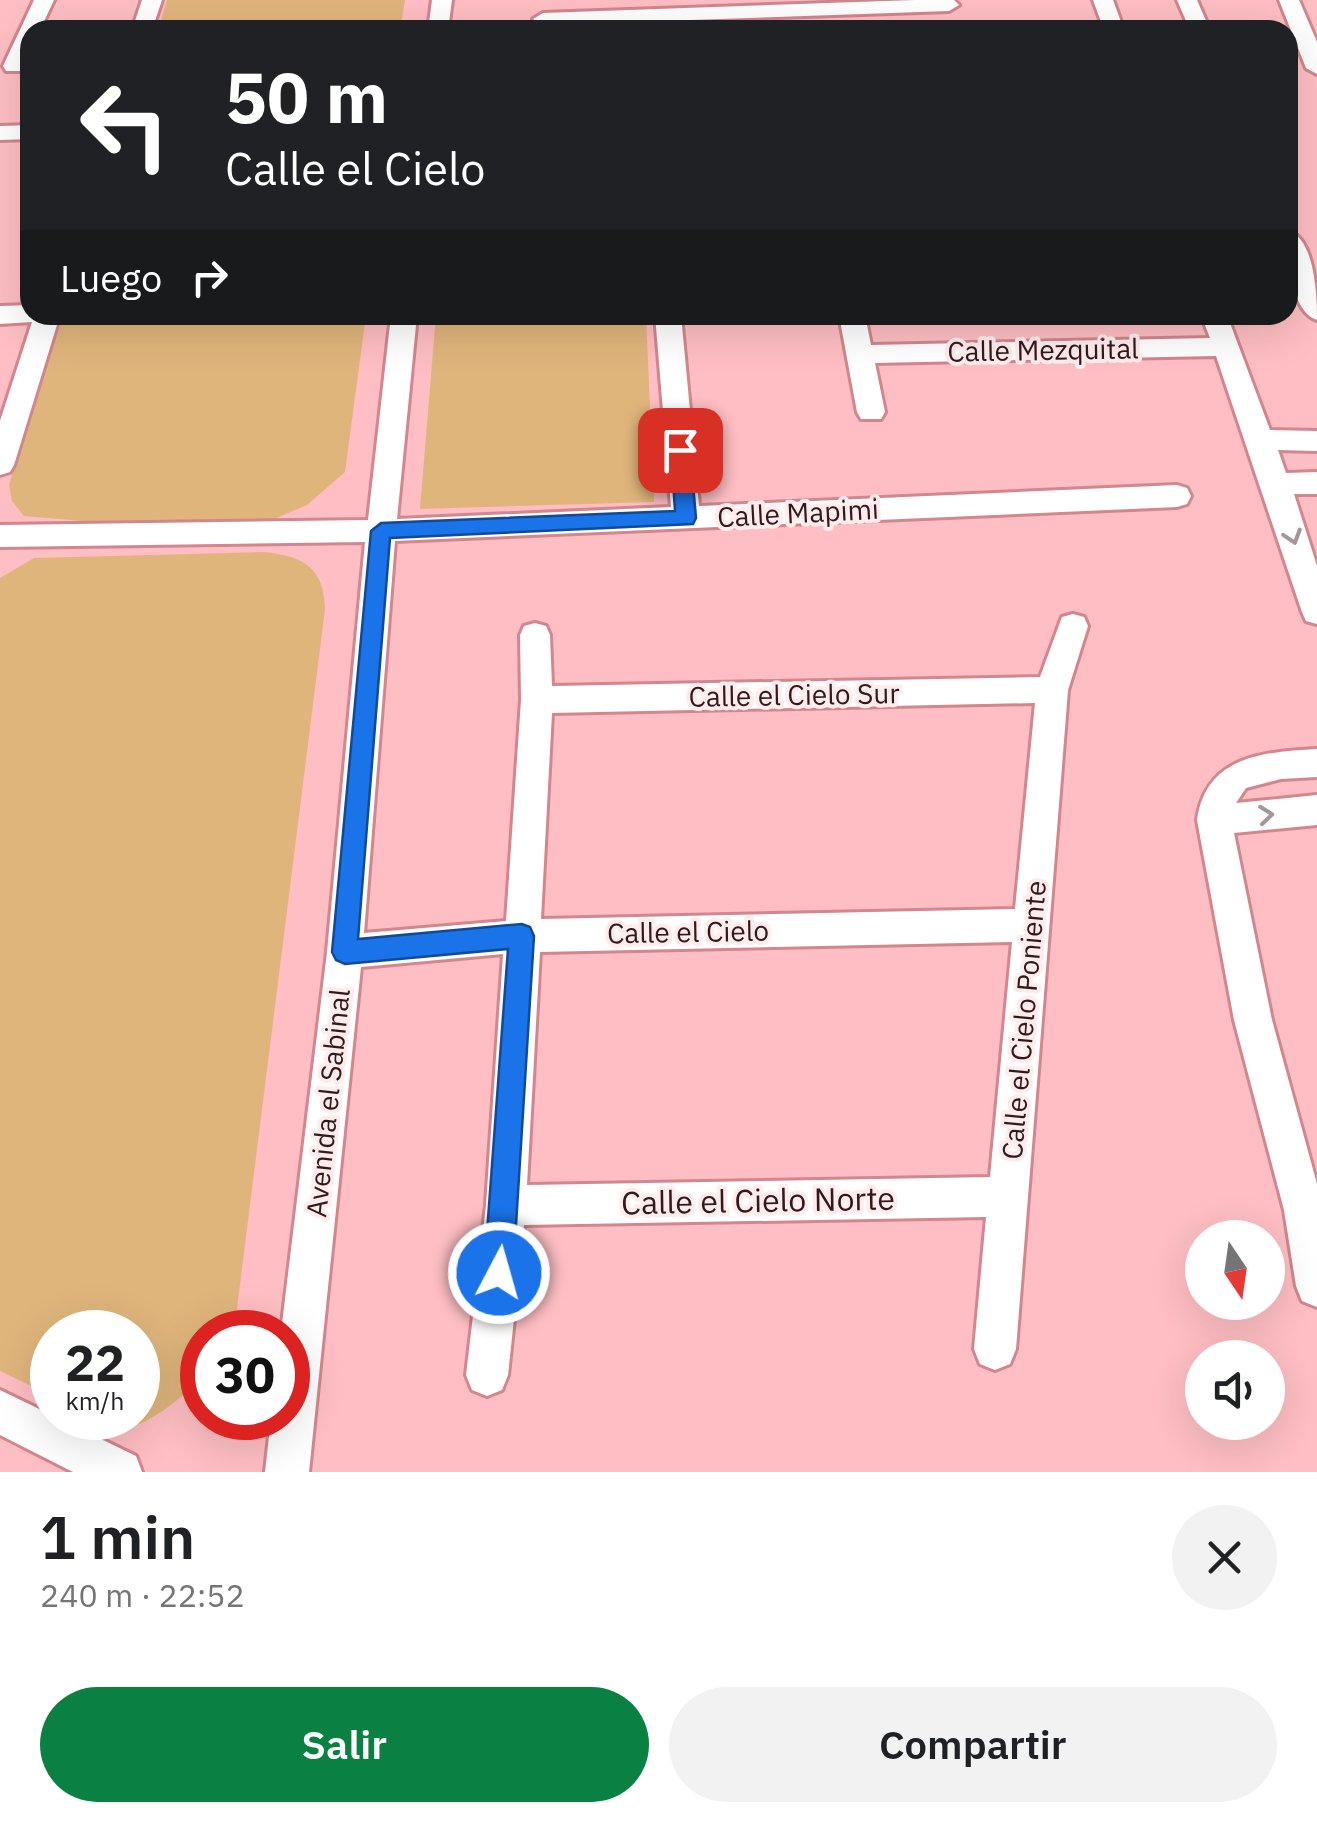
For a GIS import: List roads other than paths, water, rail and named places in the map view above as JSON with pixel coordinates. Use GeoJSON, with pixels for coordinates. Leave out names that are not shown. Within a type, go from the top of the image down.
{"type":"FeatureCollection","features":[{"type":"Feature","properties":{"kind":"street"},"geometry":{"type":"LineString","coordinates":[[543,16],[948,3]]}},
{"type":"Feature","properties":{"kind":"street"},"geometry":{"type":"LineString","coordinates":[[14,66],[20,53]]}},
{"type":"Feature","properties":{"kind":"street"},"geometry":{"type":"LineString","coordinates":[[1298,264],[1317,311]]}},
{"type":"Feature","properties":{"kind":"street"},"geometry":{"type":"LineString","coordinates":[[0,465],[44,325]]}},
{"type":"Feature","properties":{"kind":"street","name":"Avenida el Sabinal"},"geometry":{"type":"LineString","coordinates":[[287,1472],[345,952],[403,325]]}},
{"type":"Feature","properties":{"kind":"street"},"geometry":{"type":"LineString","coordinates":[[669,325],[686,518]]}},
{"type":"Feature","properties":{"kind":"street"},"geometry":{"type":"LineString","coordinates":[[854,325],[871,412]]}},
{"type":"Feature","properties":{"kind":"street"},"geometry":{"type":"LineString","coordinates":[[1217,325],[1276,484],[1317,612]]}},
{"type":"Feature","properties":{"kind":"street","name":"Calle Mezquital"},"geometry":{"type":"LineString","coordinates":[[860,354],[1225,347]]}},
{"type":"Feature","properties":{"kind":"street"},"geometry":{"type":"LineString","coordinates":[[1259,440],[1317,440]]}},
{"type":"Feature","properties":{"kind":"street"},"geometry":{"type":"LineString","coordinates":[[1276,484],[1317,484]]}},
{"type":"Feature","properties":{"kind":"street","name":"Calle Mapimi"},"geometry":{"type":"LineString","coordinates":[[0,536],[381,531],[1177,496]]}},
{"type":"Feature","properties":{"kind":"street","name":"Calle el Cielo Poniente"},"geometry":{"type":"LineString","coordinates":[[995,1349],[1052,690],[1073,626]]}},
{"type":"Feature","properties":{"kind":"street"},"geometry":{"type":"LineString","coordinates":[[487,1375],[506,1205],[537,700],[534,635]]}},
{"type":"Feature","properties":{"kind":"street","name":"Calle el Cielo Sur"},"geometry":{"type":"LineString","coordinates":[[537,700],[1052,690]]}},
{"type":"Feature","properties":{"kind":"street"},"geometry":{"type":"LineString","coordinates":[[1317,762],[1281,765],[1235,777],[1216,804],[1214,820],[1253,1020],[1304,1210],[1317,1286]]}},
{"type":"Feature","properties":{"kind":"street"},"geometry":{"type":"LineString","coordinates":[[1214,820],[1317,810]]}},
{"type":"Feature","properties":{"kind":"street","name":"Calle el Cielo"},"geometry":{"type":"LineString","coordinates":[[345,952],[522,936],[1032,925]]}},
{"type":"Feature","properties":{"kind":"street","name":"Calle el Cielo Norte"},"geometry":{"type":"LineString","coordinates":[[506,1205],[1009,1197]]}},
{"type":"Feature","properties":{"kind":"street"},"geometry":{"type":"LineString","coordinates":[[0,1412],[120,1472]]}}]}
